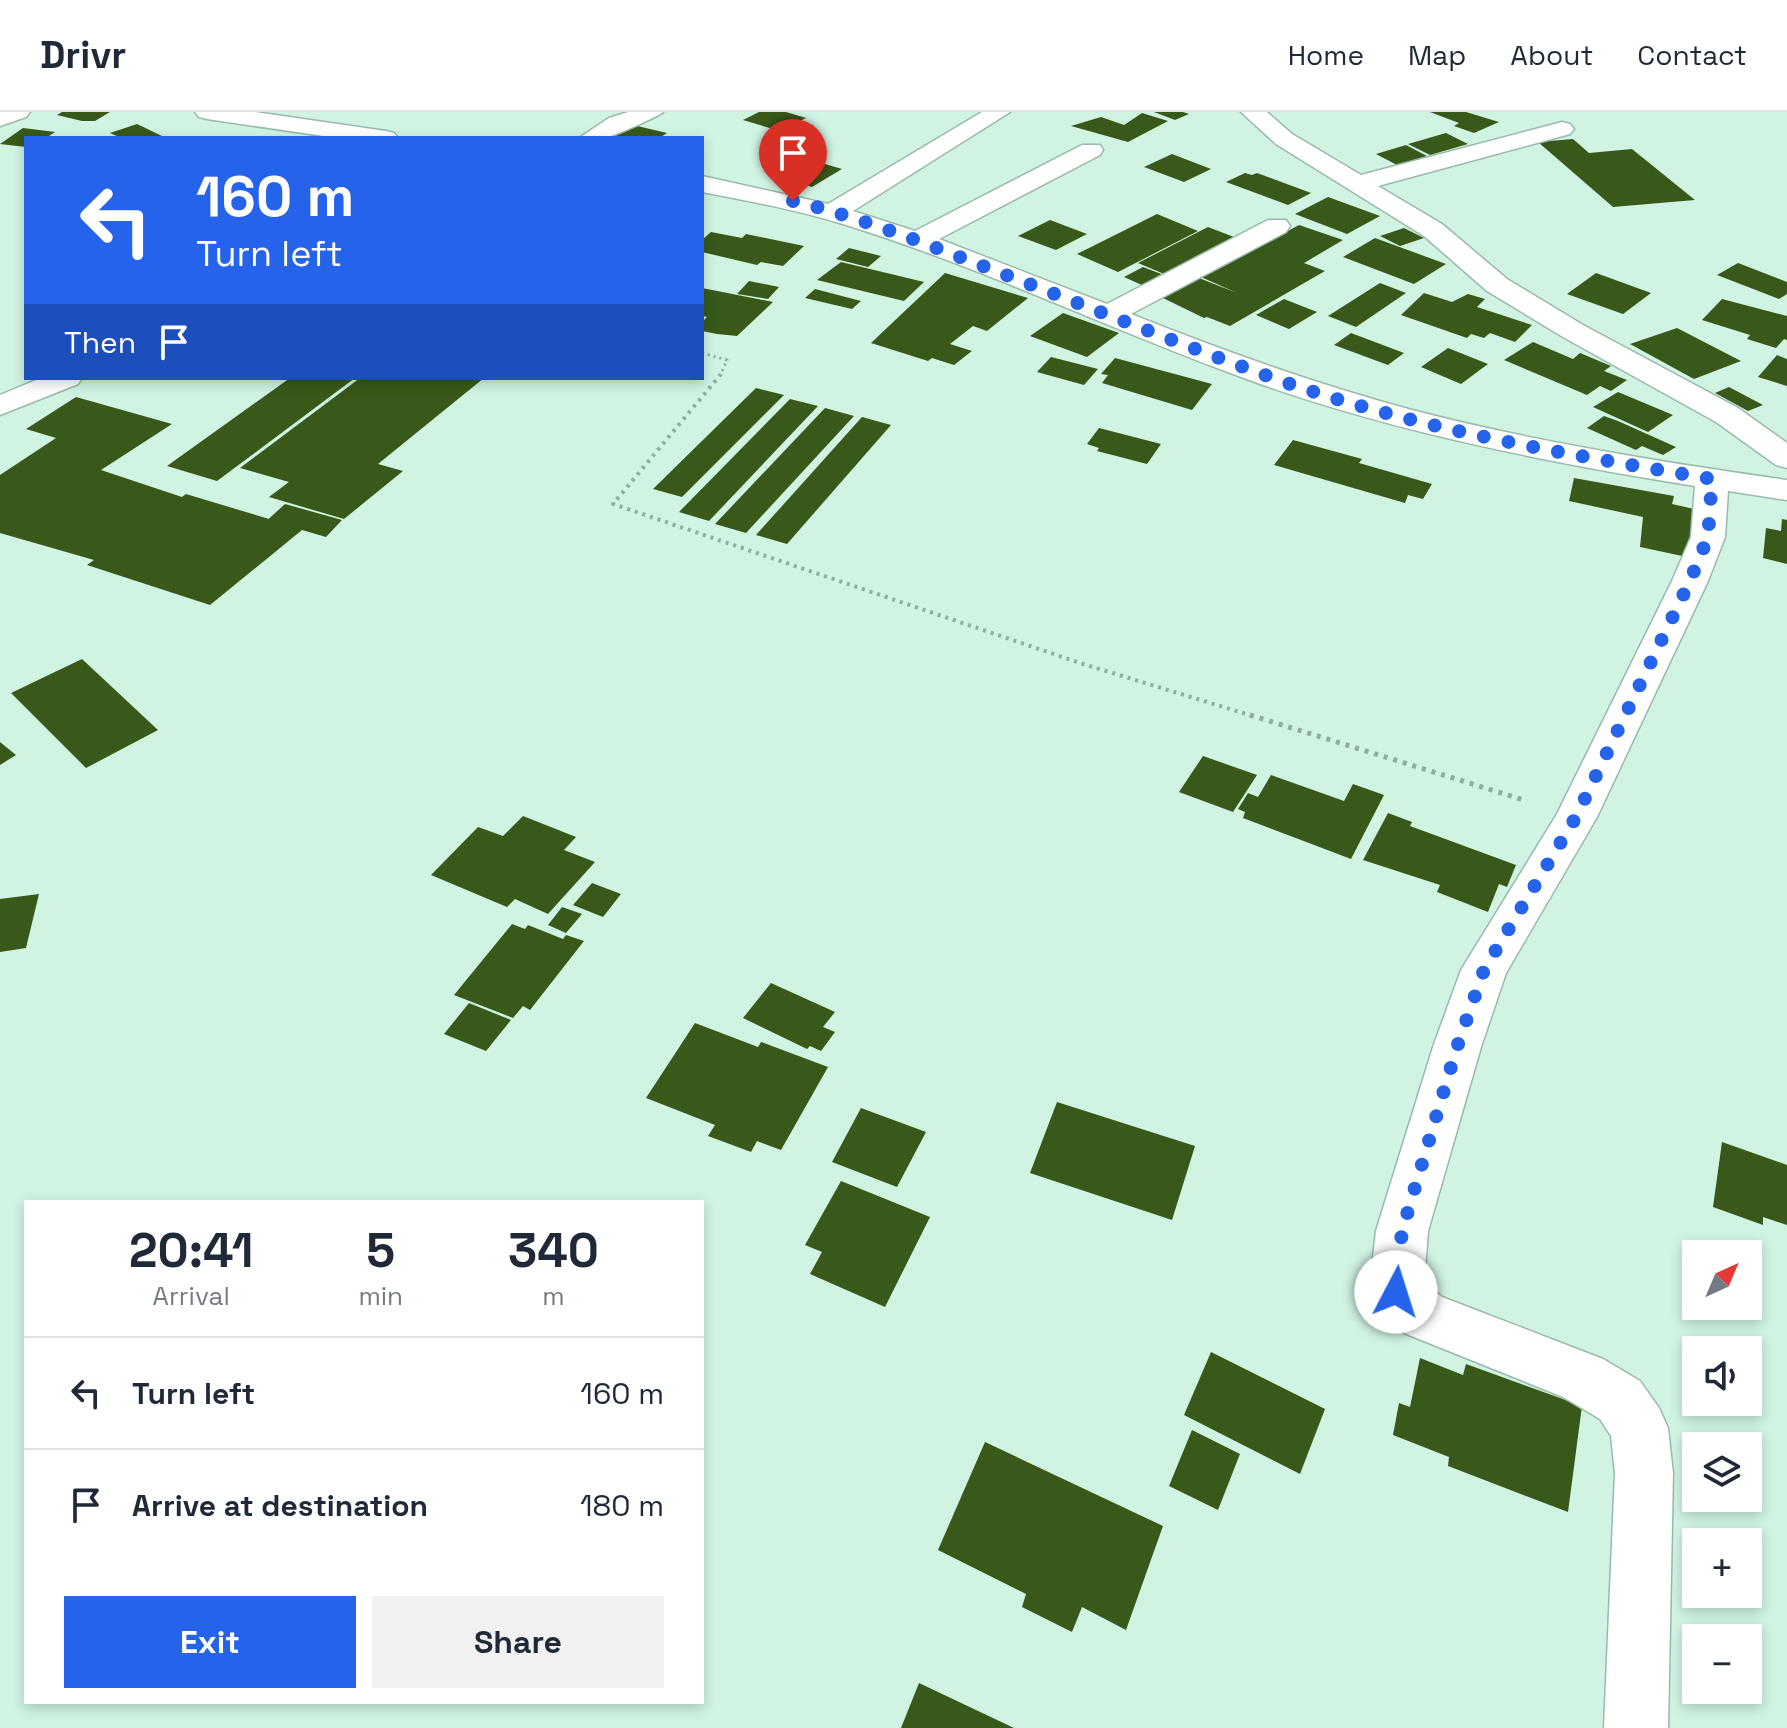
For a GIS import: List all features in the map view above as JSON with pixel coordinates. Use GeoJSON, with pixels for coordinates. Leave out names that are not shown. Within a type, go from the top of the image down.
{"type":"FeatureCollection","features":[{"type":"Feature","properties":{"kind":"street"},"geometry":{"type":"LineString","coordinates":[[0,119],[18,112]]}},
{"type":"Feature","properties":{"kind":"street"},"geometry":{"type":"LineString","coordinates":[[207,112],[373,136]]}},
{"type":"Feature","properties":{"kind":"street"},"geometry":{"type":"LineString","coordinates":[[326,129],[373,112]]}},
{"type":"Feature","properties":{"kind":"street"},"geometry":{"type":"LineString","coordinates":[[588,112],[617,123]]}},
{"type":"Feature","properties":{"kind":"street"},"geometry":{"type":"LineString","coordinates":[[594,136],[617,123],[651,112]]}},
{"type":"Feature","properties":{"kind":"street"},"geometry":{"type":"LineString","coordinates":[[835,211],[998,112]]}},
{"type":"Feature","properties":{"kind":"street"},"geometry":{"type":"LineString","coordinates":[[1253,112],[1284,139],[1433,230],[1497,285],[1573,331],[1727,415],[1787,458]]}},
{"type":"Feature","properties":{"kind":"street"},"geometry":{"type":"LineString","coordinates":[[1357,184],[1562,129]]}},
{"type":"Feature","properties":{"kind":"street"},"geometry":{"type":"LineString","coordinates":[[917,240],[1091,150]]}},
{"type":"Feature","properties":{"kind":"street"},"geometry":{"type":"LineString","coordinates":[[704,184],[835,211],[1279,380],[1382,411],[1499,440],[1787,490]]}},
{"type":"Feature","properties":{"kind":"street"},"geometry":{"type":"LineString","coordinates":[[1108,315],[1277,226]]}},
{"type":"Feature","properties":{"kind":"street"},"geometry":{"type":"LineString","coordinates":[[0,406],[62,380]]}},
{"type":"Feature","properties":{"kind":"street"},"geometry":{"type":"LineString","coordinates":[[1636,1728],[1644,1473],[1639,1428],[1620,1400],[1583,1378],[1423,1315],[1396,1292],[1402,1231],[1457,1047],[1484,970],[1576,817],[1690,581],[1708,537],[1712,479]]}},
{"type":"Feature","properties":{"kind":"path"},"geometry":{"type":"LineString","coordinates":[[704,354],[727,360],[721,375],[613,504],[1080,663],[1576,817]]}},
{"type":"Feature","properties":{"kind":"building"},"geometry":{"type":"Polygon","coordinates":[[[62,112],[110,112],[95,121],[82,121],[57,115],[62,112]]]}},
{"type":"Feature","properties":{"kind":"building"},"geometry":{"type":"Polygon","coordinates":[[[759,112],[786,112],[806,118],[780,131],[743,120],[759,112]]]}},
{"type":"Feature","properties":{"kind":"building"},"geometry":{"type":"Polygon","coordinates":[[[1154,112],[1183,112],[1189,114],[1175,120],[1154,112]]]}},
{"type":"Feature","properties":{"kind":"building"},"geometry":{"type":"Polygon","coordinates":[[[1430,112],[1466,112],[1499,122],[1474,133],[1454,126],[1459,123],[1430,112]]]}},
{"type":"Feature","properties":{"kind":"building"},"geometry":{"type":"Polygon","coordinates":[[[1142,113],[1168,121],[1128,142],[1071,126],[1101,117],[1124,125],[1142,113]]]}},
{"type":"Feature","properties":{"kind":"building"},"geometry":{"type":"Polygon","coordinates":[[[137,124],[162,136],[117,136],[110,133],[137,124]]]}},
{"type":"Feature","properties":{"kind":"building"},"geometry":{"type":"Polygon","coordinates":[[[633,125],[667,133],[662,136],[615,136],[633,125]]]}},
{"type":"Feature","properties":{"kind":"building"},"geometry":{"type":"Polygon","coordinates":[[[23,128],[55,132],[49,136],[24,136],[24,147],[0,144],[23,128]]]}},
{"type":"Feature","properties":{"kind":"building"},"geometry":{"type":"Polygon","coordinates":[[[1446,133],[1468,144],[1430,155],[1408,144],[1446,133]]]}},
{"type":"Feature","properties":{"kind":"building"},"geometry":{"type":"Polygon","coordinates":[[[1573,139],[1589,153],[1632,149],[1695,200],[1613,207],[1538,142],[1573,139]]]}},
{"type":"Feature","properties":{"kind":"building"},"geometry":{"type":"Polygon","coordinates":[[[1406,145],[1427,156],[1397,165],[1376,154],[1406,145]]]}},
{"type":"Feature","properties":{"kind":"building"},"geometry":{"type":"Polygon","coordinates":[[[1172,154],[1211,169],[1184,182],[1144,167],[1172,154]]]}},
{"type":"Feature","properties":{"kind":"building"},"geometry":{"type":"Polygon","coordinates":[[[798,156],[842,169],[812,187],[767,173],[798,156]]]}},
{"type":"Feature","properties":{"kind":"building"},"geometry":{"type":"Polygon","coordinates":[[[1245,173],[1257,173],[1311,193],[1288,205],[1226,182],[1245,173]]]}},
{"type":"Feature","properties":{"kind":"building"},"geometry":{"type":"Polygon","coordinates":[[[1328,197],[1380,216],[1347,234],[1295,214],[1328,197]]]}},
{"type":"Feature","properties":{"kind":"building"},"geometry":{"type":"Polygon","coordinates":[[[1157,214],[1198,231],[1118,272],[1077,254],[1157,214]]]}},
{"type":"Feature","properties":{"kind":"building"},"geometry":{"type":"Polygon","coordinates":[[[1050,220],[1087,234],[1056,250],[1018,236],[1050,220]]]}},
{"type":"Feature","properties":{"kind":"building"},"geometry":{"type":"Polygon","coordinates":[[[1299,225],[1343,240],[1304,263],[1325,271],[1230,326],[1204,318],[1163,298],[1199,278],[1237,293],[1201,277],[1299,225]]]}},
{"type":"Feature","properties":{"kind":"building"},"geometry":{"type":"Polygon","coordinates":[[[1208,227],[1239,239],[1169,276],[1138,263],[1208,227]]]}},
{"type":"Feature","properties":{"kind":"building"},"geometry":{"type":"Polygon","coordinates":[[[1404,228],[1424,238],[1400,246],[1380,236],[1404,228]]]}},
{"type":"Feature","properties":{"kind":"building"},"geometry":{"type":"Polygon","coordinates":[[[711,232],[742,238],[746,234],[804,246],[783,266],[761,262],[757,265],[704,252],[704,238],[711,232]]]}},
{"type":"Feature","properties":{"kind":"building"},"geometry":{"type":"Polygon","coordinates":[[[1375,238],[1446,264],[1414,284],[1343,257],[1375,238]]]}},
{"type":"Feature","properties":{"kind":"building"},"geometry":{"type":"Polygon","coordinates":[[[849,248],[881,256],[868,267],[836,259],[849,248]]]}},
{"type":"Feature","properties":{"kind":"building"},"geometry":{"type":"Polygon","coordinates":[[[841,262],[924,282],[904,301],[817,280],[841,262]]]}},
{"type":"Feature","properties":{"kind":"building"},"geometry":{"type":"Polygon","coordinates":[[[1738,263],[1787,282],[1787,294],[1779,299],[1717,275],[1738,263]]]}},
{"type":"Feature","properties":{"kind":"building"},"geometry":{"type":"Polygon","coordinates":[[[1143,267],[1164,275],[1144,286],[1124,277],[1143,267]]]}},
{"type":"Feature","properties":{"kind":"building"},"geometry":{"type":"Polygon","coordinates":[[[945,273],[1028,298],[987,331],[973,326],[950,344],[972,351],[954,365],[932,358],[928,361],[871,343],[945,273]]]}},
{"type":"Feature","properties":{"kind":"building"},"geometry":{"type":"Polygon","coordinates":[[[1596,273],[1651,293],[1623,314],[1567,294],[1596,273]]]}},
{"type":"Feature","properties":{"kind":"building"},"geometry":{"type":"Polygon","coordinates":[[[749,281],[779,287],[768,299],[737,294],[749,281]]]}},
{"type":"Feature","properties":{"kind":"building"},"geometry":{"type":"Polygon","coordinates":[[[1380,283],[1406,293],[1356,327],[1328,316],[1380,283]]]}},
{"type":"Feature","properties":{"kind":"building"},"geometry":{"type":"Polygon","coordinates":[[[704,288],[773,302],[737,336],[704,331],[707,317],[704,316],[704,288]]]}},
{"type":"Feature","properties":{"kind":"building"},"geometry":{"type":"Polygon","coordinates":[[[815,289],[861,301],[852,309],[805,298],[815,289]]]}},
{"type":"Feature","properties":{"kind":"building"},"geometry":{"type":"Polygon","coordinates":[[[1424,293],[1452,302],[1468,294],[1485,299],[1477,307],[1532,325],[1515,342],[1490,333],[1484,338],[1471,334],[1467,338],[1401,315],[1424,293]]]}},
{"type":"Feature","properties":{"kind":"building"},"geometry":{"type":"Polygon","coordinates":[[[1284,299],[1317,312],[1289,329],[1256,315],[1284,299]]]}},
{"type":"Feature","properties":{"kind":"building"},"geometry":{"type":"Polygon","coordinates":[[[1722,299],[1787,316],[1787,340],[1784,339],[1776,348],[1747,339],[1750,335],[1702,320],[1722,299]]]}},
{"type":"Feature","properties":{"kind":"building"},"geometry":{"type":"Polygon","coordinates":[[[1063,313],[1119,333],[1087,357],[1030,336],[1063,313]]]}},
{"type":"Feature","properties":{"kind":"building"},"geometry":{"type":"Polygon","coordinates":[[[1677,328],[1741,361],[1694,379],[1630,344],[1677,328]]]}},
{"type":"Feature","properties":{"kind":"building"},"geometry":{"type":"Polygon","coordinates":[[[1351,333],[1404,353],[1388,365],[1334,345],[1351,333]]]}},
{"type":"Feature","properties":{"kind":"building"},"geometry":{"type":"Polygon","coordinates":[[[1533,342],[1573,359],[1580,353],[1611,366],[1604,371],[1627,380],[1611,391],[1600,386],[1587,395],[1504,360],[1533,342]]]}},
{"type":"Feature","properties":{"kind":"building"},"geometry":{"type":"Polygon","coordinates":[[[1448,348],[1488,364],[1461,384],[1421,367],[1448,348]]]}},
{"type":"Feature","properties":{"kind":"building"},"geometry":{"type":"Polygon","coordinates":[[[1777,355],[1787,359],[1787,386],[1758,377],[1777,355]]]}},
{"type":"Feature","properties":{"kind":"building"},"geometry":{"type":"Polygon","coordinates":[[[1051,357],[1098,369],[1084,385],[1037,372],[1051,357]]]}},
{"type":"Feature","properties":{"kind":"building"},"geometry":{"type":"Polygon","coordinates":[[[1115,358],[1212,384],[1192,410],[1102,383],[1108,375],[1101,374],[1115,358]]]}},
{"type":"Feature","properties":{"kind":"building"},"geometry":{"type":"Polygon","coordinates":[[[287,380],[352,380],[217,481],[167,466],[287,380]]]}},
{"type":"Feature","properties":{"kind":"building"},"geometry":{"type":"Polygon","coordinates":[[[357,380],[482,380],[378,464],[403,471],[344,519],[269,497],[289,482],[240,468],[357,380]]]}},
{"type":"Feature","properties":{"kind":"building"},"geometry":{"type":"Polygon","coordinates":[[[1729,387],[1763,405],[1748,411],[1715,393],[1729,387]]]}},
{"type":"Feature","properties":{"kind":"building"},"geometry":{"type":"Polygon","coordinates":[[[756,388],[784,395],[682,497],[653,489],[756,388]]]}},
{"type":"Feature","properties":{"kind":"building"},"geometry":{"type":"Polygon","coordinates":[[[1618,392],[1673,415],[1648,432],[1593,407],[1618,392]]]}},
{"type":"Feature","properties":{"kind":"building"},"geometry":{"type":"Polygon","coordinates":[[[76,397],[172,424],[101,470],[182,497],[186,494],[269,519],[285,504],[342,520],[326,537],[302,530],[210,605],[87,565],[94,560],[0,533],[0,475],[56,438],[26,429],[76,397]]]}},
{"type":"Feature","properties":{"kind":"building"},"geometry":{"type":"Polygon","coordinates":[[[790,399],[818,406],[709,521],[679,512],[790,399]]]}},
{"type":"Feature","properties":{"kind":"building"},"geometry":{"type":"Polygon","coordinates":[[[825,408],[854,416],[746,533],[715,524],[825,408]]]}},
{"type":"Feature","properties":{"kind":"building"},"geometry":{"type":"Polygon","coordinates":[[[1604,416],[1676,447],[1663,455],[1642,446],[1636,450],[1587,428],[1604,416]]]}},
{"type":"Feature","properties":{"kind":"building"},"geometry":{"type":"Polygon","coordinates":[[[862,417],[891,425],[787,544],[756,535],[862,417]]]}},
{"type":"Feature","properties":{"kind":"building"},"geometry":{"type":"Polygon","coordinates":[[[1099,428],[1161,444],[1147,464],[1097,451],[1099,448],[1087,444],[1099,428]]]}},
{"type":"Feature","properties":{"kind":"building"},"geometry":{"type":"Polygon","coordinates":[[[1293,440],[1362,459],[1359,463],[1432,484],[1423,499],[1408,495],[1405,503],[1274,465],[1293,440]]]}},
{"type":"Feature","properties":{"kind":"building"},"geometry":{"type":"Polygon","coordinates":[[[1574,478],[1674,496],[1672,504],[1694,509],[1687,557],[1640,547],[1643,517],[1569,501],[1574,478]]]}},
{"type":"Feature","properties":{"kind":"building"},"geometry":{"type":"Polygon","coordinates":[[[1782,519],[1787,520],[1787,564],[1763,558],[1766,528],[1781,531],[1782,519]]]}},
{"type":"Feature","properties":{"kind":"building"},"geometry":{"type":"Polygon","coordinates":[[[82,659],[158,730],[86,768],[11,693],[82,659]]]}},
{"type":"Feature","properties":{"kind":"building"},"geometry":{"type":"Polygon","coordinates":[[[0,742],[16,755],[0,765],[0,742]]]}},
{"type":"Feature","properties":{"kind":"building"},"geometry":{"type":"Polygon","coordinates":[[[1203,756],[1257,775],[1233,812],[1179,792],[1203,756]]]}},
{"type":"Feature","properties":{"kind":"building"},"geometry":{"type":"Polygon","coordinates":[[[1271,775],[1344,801],[1353,784],[1384,795],[1351,859],[1243,818],[1245,812],[1238,809],[1248,793],[1258,797],[1271,775]]]}},
{"type":"Feature","properties":{"kind":"building"},"geometry":{"type":"Polygon","coordinates":[[[1388,813],[1412,822],[1410,826],[1516,865],[1507,887],[1499,884],[1488,912],[1437,892],[1440,885],[1363,860],[1388,813]]]}},
{"type":"Feature","properties":{"kind":"building"},"geometry":{"type":"Polygon","coordinates":[[[523,816],[576,837],[564,850],[595,862],[548,914],[515,899],[507,907],[431,875],[478,827],[503,836],[523,816]]]}},
{"type":"Feature","properties":{"kind":"building"},"geometry":{"type":"Polygon","coordinates":[[[592,883],[621,894],[603,917],[573,905],[592,883]]]}},
{"type":"Feature","properties":{"kind":"building"},"geometry":{"type":"Polygon","coordinates":[[[39,894],[26,948],[0,952],[0,899],[39,894]]]}},
{"type":"Feature","properties":{"kind":"building"},"geometry":{"type":"Polygon","coordinates":[[[562,907],[582,914],[566,933],[548,925],[562,907]]]}},
{"type":"Feature","properties":{"kind":"building"},"geometry":{"type":"Polygon","coordinates":[[[512,924],[525,929],[528,925],[563,939],[566,935],[584,941],[530,1010],[523,1006],[513,1018],[454,995],[512,924]]]}},
{"type":"Feature","properties":{"kind":"building"},"geometry":{"type":"Polygon","coordinates":[[[771,983],[835,1012],[823,1027],[835,1032],[821,1051],[810,1046],[807,1049],[743,1018],[771,983]]]}},
{"type":"Feature","properties":{"kind":"building"},"geometry":{"type":"Polygon","coordinates":[[[469,1003],[511,1020],[486,1051],[444,1034],[469,1003]]]}},
{"type":"Feature","properties":{"kind":"building"},"geometry":{"type":"Polygon","coordinates":[[[695,1023],[758,1047],[761,1042],[828,1067],[781,1150],[757,1141],[751,1152],[708,1136],[715,1125],[646,1098],[695,1023]]]}},
{"type":"Feature","properties":{"kind":"building"},"geometry":{"type":"Polygon","coordinates":[[[1057,1102],[1195,1146],[1172,1220],[1030,1173],[1057,1102]]]}},
{"type":"Feature","properties":{"kind":"building"},"geometry":{"type":"Polygon","coordinates":[[[861,1108],[926,1132],[897,1187],[832,1162],[861,1108]]]}},
{"type":"Feature","properties":{"kind":"building"},"geometry":{"type":"Polygon","coordinates":[[[1722,1142],[1787,1165],[1787,1225],[1763,1217],[1763,1225],[1713,1207],[1722,1142]]]}},
{"type":"Feature","properties":{"kind":"building"},"geometry":{"type":"Polygon","coordinates":[[[841,1181],[930,1217],[885,1307],[810,1274],[822,1252],[805,1245],[841,1181]]]}},
{"type":"Feature","properties":{"kind":"building"},"geometry":{"type":"Polygon","coordinates":[[[1211,1352],[1325,1409],[1300,1474],[1184,1415],[1211,1352]]]}},
{"type":"Feature","properties":{"kind":"building"},"geometry":{"type":"Polygon","coordinates":[[[1420,1358],[1463,1375],[1466,1364],[1582,1406],[1568,1512],[1448,1466],[1449,1457],[1393,1435],[1399,1403],[1410,1407],[1420,1358]]]}},
{"type":"Feature","properties":{"kind":"building"},"geometry":{"type":"Polygon","coordinates":[[[1192,1430],[1240,1454],[1218,1510],[1169,1486],[1192,1430]]]}},
{"type":"Feature","properties":{"kind":"building"},"geometry":{"type":"Polygon","coordinates":[[[985,1442],[1163,1526],[1126,1630],[1082,1607],[1072,1632],[1022,1607],[1026,1594],[938,1550],[985,1442]]]}},
{"type":"Feature","properties":{"kind":"building"},"geometry":{"type":"Polygon","coordinates":[[[919,1683],[1014,1728],[901,1728],[919,1683]]]}},
{"type":"Feature","properties":{"kind":"route"},"geometry":{"type":"LineString","coordinates":[[793,201],[872,223],[1279,380],[1382,411],[1499,440],[1712,479],[1708,537],[1690,581],[1576,817],[1484,970],[1457,1047],[1402,1231],[1396,1292]]}}]}
